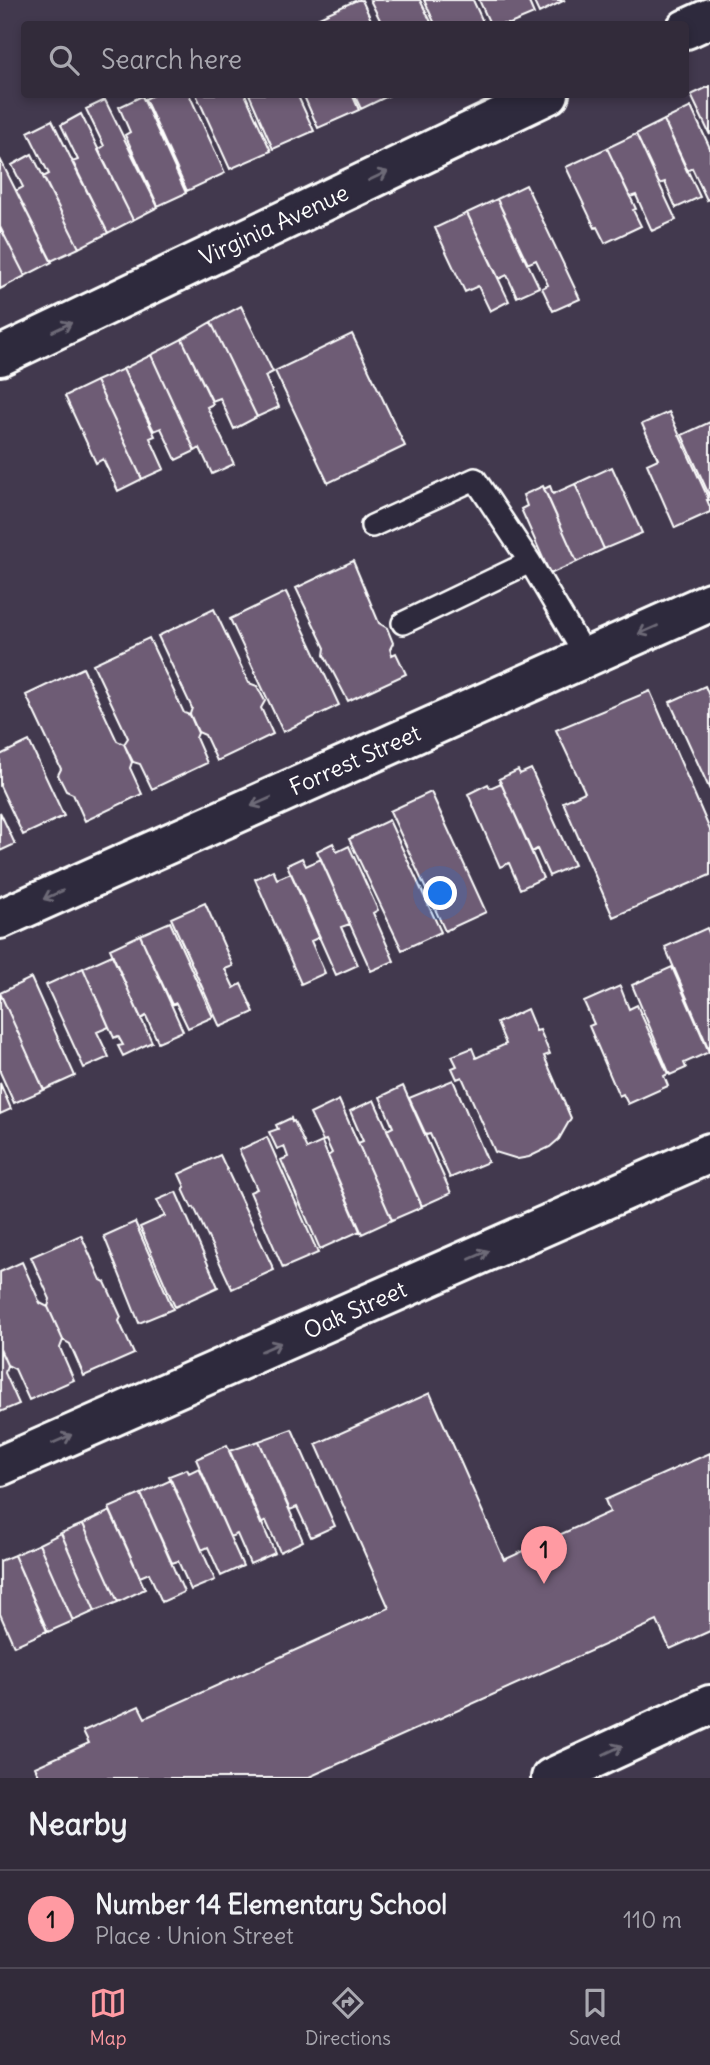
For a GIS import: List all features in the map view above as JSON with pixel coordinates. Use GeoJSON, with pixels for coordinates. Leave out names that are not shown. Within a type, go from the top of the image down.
{"type":"FeatureCollection","features":[{"type":"Feature","properties":{"kind":"street"},"geometry":{"type":"LineString","coordinates":[[689,27],[710,18]]}},
{"type":"Feature","properties":{"kind":"street","name":"Virginia Avenue"},"geometry":{"type":"LineString","coordinates":[[0,356],[541,98]]}},
{"type":"Feature","properties":{"kind":"street","name":"Forrest Street"},"geometry":{"type":"LineString","coordinates":[[0,919],[710,602]]}},
{"type":"Feature","properties":{"kind":"street","name":"Oak Street"},"geometry":{"type":"LineString","coordinates":[[0,1466],[710,1153]]}},
{"type":"Feature","properties":{"kind":"street"},"geometry":{"type":"LineString","coordinates":[[551,1778],[710,1705]]}},
{"type":"Feature","properties":{"kind":"lane"},"geometry":{"type":"LineString","coordinates":[[372,526],[475,479],[530,562],[586,657]]}},
{"type":"Feature","properties":{"kind":"lane"},"geometry":{"type":"LineString","coordinates":[[403,623],[530,562]]}},
{"type":"Feature","properties":{"kind":"building"},"geometry":{"type":"Polygon","coordinates":[[[362,0],[372,21],[321,21],[319,17],[362,0]]]}},
{"type":"Feature","properties":{"kind":"building"},"geometry":{"type":"Polygon","coordinates":[[[370,0],[420,0],[430,21],[380,21],[370,0]]]}},
{"type":"Feature","properties":{"kind":"building"},"geometry":{"type":"Polygon","coordinates":[[[424,0],[473,0],[483,21],[434,21],[424,0]]]}},
{"type":"Feature","properties":{"kind":"building"},"geometry":{"type":"Polygon","coordinates":[[[479,0],[528,0],[534,14],[517,21],[489,21],[479,0]]]}},
{"type":"Feature","properties":{"kind":"building"},"geometry":{"type":"Polygon","coordinates":[[[533,0],[565,0],[539,13],[533,0]]]}},
{"type":"Feature","properties":{"kind":"building"},"geometry":{"type":"Polygon","coordinates":[[[710,86],[710,135],[691,95],[710,86]]]}},
{"type":"Feature","properties":{"kind":"building"},"geometry":{"type":"Polygon","coordinates":[[[143,98],[186,193],[158,206],[125,135],[130,132],[119,107],[143,98]]]}},
{"type":"Feature","properties":{"kind":"building"},"geometry":{"type":"Polygon","coordinates":[[[191,98],[225,173],[187,191],[145,99],[191,98]]]}},
{"type":"Feature","properties":{"kind":"building"},"geometry":{"type":"Polygon","coordinates":[[[198,98],[247,98],[271,151],[230,169],[198,98]]]}},
{"type":"Feature","properties":{"kind":"building"},"geometry":{"type":"Polygon","coordinates":[[[251,98],[299,98],[314,131],[273,149],[251,98]]]}},
{"type":"Feature","properties":{"kind":"building"},"geometry":{"type":"Polygon","coordinates":[[[305,98],[354,98],[359,110],[318,128],[305,98]]]}},
{"type":"Feature","properties":{"kind":"building"},"geometry":{"type":"Polygon","coordinates":[[[356,98],[384,98],[361,109],[356,98]]]}},
{"type":"Feature","properties":{"kind":"building"},"geometry":{"type":"Polygon","coordinates":[[[105,100],[158,207],[133,220],[98,150],[104,146],[86,109],[105,100]]]}},
{"type":"Feature","properties":{"kind":"building"},"geometry":{"type":"Polygon","coordinates":[[[691,107],[710,148],[710,198],[707,200],[692,168],[687,171],[664,120],[691,107]]]}},
{"type":"Feature","properties":{"kind":"building"},"geometry":{"type":"Polygon","coordinates":[[[81,114],[133,220],[108,233],[72,162],[78,160],[61,125],[81,114]]]}},
{"type":"Feature","properties":{"kind":"building"},"geometry":{"type":"Polygon","coordinates":[[[52,120],[108,233],[79,248],[43,177],[49,174],[28,132],[52,120]]]}},
{"type":"Feature","properties":{"kind":"building"},"geometry":{"type":"Polygon","coordinates":[[[664,120],[700,197],[676,208],[665,182],[659,184],[636,134],[664,120]]]}},
{"type":"Feature","properties":{"kind":"building"},"geometry":{"type":"Polygon","coordinates":[[[636,134],[676,220],[652,231],[636,195],[630,197],[607,148],[636,134]]]}},
{"type":"Feature","properties":{"kind":"building"},"geometry":{"type":"Polygon","coordinates":[[[607,148],[636,209],[633,210],[641,226],[605,243],[566,167],[607,148]]]}},
{"type":"Feature","properties":{"kind":"building"},"geometry":{"type":"Polygon","coordinates":[[[32,154],[79,248],[51,261],[16,191],[23,187],[12,165],[32,154]]]}},
{"type":"Feature","properties":{"kind":"building"},"geometry":{"type":"Polygon","coordinates":[[[0,159],[52,262],[25,276],[0,227],[0,159]]]}},
{"type":"Feature","properties":{"kind":"building"},"geometry":{"type":"Polygon","coordinates":[[[526,185],[580,299],[553,311],[542,288],[548,285],[536,260],[527,264],[497,199],[526,185]]]}},
{"type":"Feature","properties":{"kind":"building"},"geometry":{"type":"Polygon","coordinates":[[[497,199],[539,287],[517,297],[507,275],[499,279],[467,213],[497,199]]]}},
{"type":"Feature","properties":{"kind":"building"},"geometry":{"type":"Polygon","coordinates":[[[467,213],[509,301],[490,311],[478,286],[465,292],[435,228],[467,213]]]}},
{"type":"Feature","properties":{"kind":"building"},"geometry":{"type":"Polygon","coordinates":[[[0,227],[25,276],[0,289],[0,227]]]}},
{"type":"Feature","properties":{"kind":"building"},"geometry":{"type":"Polygon","coordinates":[[[241,306],[273,372],[265,376],[279,407],[257,417],[211,322],[241,306]]]}},
{"type":"Feature","properties":{"kind":"building"},"geometry":{"type":"Polygon","coordinates":[[[211,322],[257,417],[234,429],[220,398],[212,401],[182,339],[211,322]]]}},
{"type":"Feature","properties":{"kind":"building"},"geometry":{"type":"Polygon","coordinates":[[[352,334],[405,446],[328,483],[275,371],[352,334]]]}},
{"type":"Feature","properties":{"kind":"building"},"geometry":{"type":"Polygon","coordinates":[[[182,339],[213,404],[207,407],[234,464],[212,474],[200,448],[195,451],[151,355],[182,339]]]}},
{"type":"Feature","properties":{"kind":"building"},"geometry":{"type":"Polygon","coordinates":[[[151,355],[195,451],[176,460],[161,428],[154,431],[123,369],[151,355]]]}},
{"type":"Feature","properties":{"kind":"building"},"geometry":{"type":"Polygon","coordinates":[[[123,369],[155,436],[150,438],[164,469],[142,479],[96,381],[123,369]]]}},
{"type":"Feature","properties":{"kind":"building"},"geometry":{"type":"Polygon","coordinates":[[[96,381],[142,479],[118,491],[103,459],[96,463],[65,396],[96,381]]]}},
{"type":"Feature","properties":{"kind":"building"},"geometry":{"type":"Polygon","coordinates":[[[669,412],[710,507],[710,512],[675,528],[647,464],[658,459],[642,424],[669,412]]]}},
{"type":"Feature","properties":{"kind":"building"},"geometry":{"type":"Polygon","coordinates":[[[710,422],[710,497],[682,435],[710,422]]]}},
{"type":"Feature","properties":{"kind":"building"},"geometry":{"type":"Polygon","coordinates":[[[612,467],[642,533],[604,549],[575,484],[612,467]]]}},
{"type":"Feature","properties":{"kind":"building"},"geometry":{"type":"Polygon","coordinates":[[[575,484],[604,549],[577,562],[544,489],[550,486],[553,494],[575,484]]]}},
{"type":"Feature","properties":{"kind":"building"},"geometry":{"type":"Polygon","coordinates":[[[543,486],[577,562],[550,574],[521,509],[527,506],[523,495],[543,486]]]}},
{"type":"Feature","properties":{"kind":"building"},"geometry":{"type":"Polygon","coordinates":[[[353,561],[379,623],[387,628],[393,643],[390,649],[392,655],[396,653],[406,674],[348,701],[324,655],[325,648],[296,588],[353,561]]]}},
{"type":"Feature","properties":{"kind":"building"},"geometry":{"type":"Polygon","coordinates":[[[286,592],[339,705],[283,732],[230,619],[286,592]]]}},
{"type":"Feature","properties":{"kind":"building"},"geometry":{"type":"Polygon","coordinates":[[[214,609],[249,683],[257,686],[265,701],[261,708],[273,734],[217,761],[205,735],[198,732],[190,714],[192,708],[158,636],[214,609]]]}},
{"type":"Feature","properties":{"kind":"building"},"geometry":{"type":"Polygon","coordinates":[[[149,638],[184,713],[190,715],[207,763],[152,789],[140,764],[133,762],[124,744],[128,738],[93,664],[149,638]]]}},
{"type":"Feature","properties":{"kind":"building"},"geometry":{"type":"Polygon","coordinates":[[[83,668],[117,741],[124,744],[132,762],[130,768],[142,794],[85,821],[73,794],[66,791],[58,775],[61,769],[26,695],[83,668]]]}},
{"type":"Feature","properties":{"kind":"building"},"geometry":{"type":"Polygon","coordinates":[[[705,686],[710,698],[710,790],[670,702],[705,686]]]}},
{"type":"Feature","properties":{"kind":"building"},"geometry":{"type":"Polygon","coordinates":[[[650,691],[710,830],[710,875],[613,917],[563,802],[585,792],[556,730],[650,691]]]}},
{"type":"Feature","properties":{"kind":"building"},"geometry":{"type":"Polygon","coordinates":[[[29,741],[64,816],[23,835],[0,786],[0,755],[29,741]]]}},
{"type":"Feature","properties":{"kind":"building"},"geometry":{"type":"Polygon","coordinates":[[[531,769],[574,865],[549,876],[537,849],[532,852],[499,779],[518,770],[520,774],[531,769]]]}},
{"type":"Feature","properties":{"kind":"building"},"geometry":{"type":"Polygon","coordinates":[[[501,783],[543,878],[520,889],[509,863],[500,867],[468,794],[488,784],[490,788],[501,783]]]}},
{"type":"Feature","properties":{"kind":"building"},"geometry":{"type":"Polygon","coordinates":[[[431,792],[486,912],[445,931],[390,811],[431,792]]]}},
{"type":"Feature","properties":{"kind":"building"},"geometry":{"type":"Polygon","coordinates":[[[0,812],[15,844],[0,851],[0,812]]]}},
{"type":"Feature","properties":{"kind":"building"},"geometry":{"type":"Polygon","coordinates":[[[389,820],[441,932],[402,950],[349,839],[389,820]]]}},
{"type":"Feature","properties":{"kind":"building"},"geometry":{"type":"Polygon","coordinates":[[[333,843],[337,852],[349,846],[378,910],[373,913],[394,961],[371,971],[317,851],[333,843]]]}},
{"type":"Feature","properties":{"kind":"building"},"geometry":{"type":"Polygon","coordinates":[[[302,858],[306,866],[321,859],[350,924],[341,927],[358,965],[336,975],[287,865],[302,858]]]}},
{"type":"Feature","properties":{"kind":"building"},"geometry":{"type":"Polygon","coordinates":[[[273,870],[277,879],[291,873],[320,937],[311,941],[325,973],[301,984],[255,879],[273,870]]]}},
{"type":"Feature","properties":{"kind":"building"},"geometry":{"type":"Polygon","coordinates":[[[205,903],[233,966],[225,969],[234,988],[241,984],[254,1012],[220,1027],[171,918],[205,903]]]}},
{"type":"Feature","properties":{"kind":"building"},"geometry":{"type":"Polygon","coordinates":[[[170,922],[213,1017],[188,1028],[176,1003],[172,1005],[140,935],[170,922]]]}},
{"type":"Feature","properties":{"kind":"building"},"geometry":{"type":"Polygon","coordinates":[[[707,928],[710,935],[710,1052],[665,947],[707,928]]]}},
{"type":"Feature","properties":{"kind":"building"},"geometry":{"type":"Polygon","coordinates":[[[140,935],[183,1031],[158,1042],[146,1016],[141,1019],[110,949],[140,935]]]}},
{"type":"Feature","properties":{"kind":"building"},"geometry":{"type":"Polygon","coordinates":[[[112,955],[152,1042],[123,1056],[118,1046],[123,1045],[118,1036],[114,1038],[83,968],[112,955]]]}},
{"type":"Feature","properties":{"kind":"building"},"geometry":{"type":"Polygon","coordinates":[[[672,967],[709,1052],[684,1063],[686,1068],[670,1075],[632,985],[672,967]]]}},
{"type":"Feature","properties":{"kind":"building"},"geometry":{"type":"Polygon","coordinates":[[[83,968],[109,1027],[97,1032],[109,1057],[84,1068],[46,985],[83,968]]]}},
{"type":"Feature","properties":{"kind":"building"},"geometry":{"type":"Polygon","coordinates":[[[31,978],[75,1076],[44,1090],[0,993],[31,978]]]}},
{"type":"Feature","properties":{"kind":"building"},"geometry":{"type":"Polygon","coordinates":[[[620,986],[629,1009],[637,1005],[668,1074],[664,1076],[668,1086],[628,1104],[623,1094],[619,1096],[589,1026],[594,1024],[584,1002],[620,986]]]}},
{"type":"Feature","properties":{"kind":"building"},"geometry":{"type":"Polygon","coordinates":[[[0,993],[44,1090],[14,1103],[0,1072],[0,993]]]}},
{"type":"Feature","properties":{"kind":"building"},"geometry":{"type":"Polygon","coordinates":[[[527,1009],[550,1054],[544,1056],[571,1118],[559,1139],[550,1147],[518,1159],[495,1152],[462,1077],[457,1079],[452,1068],[457,1066],[452,1056],[472,1048],[476,1058],[506,1044],[497,1023],[527,1009]]]}},
{"type":"Feature","properties":{"kind":"building"},"geometry":{"type":"Polygon","coordinates":[[[453,1080],[488,1162],[450,1178],[430,1134],[426,1135],[409,1098],[453,1080]]]}},
{"type":"Feature","properties":{"kind":"building"},"geometry":{"type":"Polygon","coordinates":[[[0,1083],[11,1109],[0,1114],[0,1083]]]}},
{"type":"Feature","properties":{"kind":"building"},"geometry":{"type":"Polygon","coordinates":[[[403,1086],[451,1193],[422,1206],[387,1130],[393,1127],[380,1097],[403,1086]]]}},
{"type":"Feature","properties":{"kind":"building"},"geometry":{"type":"Polygon","coordinates":[[[339,1100],[392,1220],[362,1234],[328,1156],[332,1153],[310,1114],[339,1100]]]}},
{"type":"Feature","properties":{"kind":"building"},"geometry":{"type":"Polygon","coordinates":[[[374,1100],[422,1207],[392,1220],[358,1143],[363,1141],[350,1111],[374,1100]]]}},
{"type":"Feature","properties":{"kind":"building"},"geometry":{"type":"Polygon","coordinates":[[[291,1118],[307,1149],[322,1142],[360,1231],[320,1249],[281,1160],[288,1157],[284,1146],[277,1149],[269,1132],[278,1129],[276,1125],[291,1118]]]}},
{"type":"Feature","properties":{"kind":"building"},"geometry":{"type":"Polygon","coordinates":[[[267,1137],[318,1253],[283,1268],[250,1192],[257,1189],[239,1150],[267,1137]]]}},
{"type":"Feature","properties":{"kind":"building"},"geometry":{"type":"Polygon","coordinates":[[[220,1155],[274,1270],[232,1289],[183,1189],[185,1187],[179,1174],[220,1155]]]}},
{"type":"Feature","properties":{"kind":"building"},"geometry":{"type":"Polygon","coordinates":[[[176,1192],[218,1287],[175,1307],[140,1227],[165,1216],[157,1200],[176,1192]]]}},
{"type":"Feature","properties":{"kind":"building"},"geometry":{"type":"Polygon","coordinates":[[[135,1222],[173,1309],[139,1323],[104,1236],[135,1222]]]}},
{"type":"Feature","properties":{"kind":"building"},"geometry":{"type":"Polygon","coordinates":[[[81,1235],[121,1317],[119,1321],[134,1354],[84,1376],[70,1344],[63,1340],[48,1307],[50,1299],[31,1257],[81,1235]]]}},
{"type":"Feature","properties":{"kind":"building"},"geometry":{"type":"Polygon","coordinates":[[[22,1262],[40,1303],[48,1307],[63,1340],[60,1348],[74,1380],[29,1400],[15,1369],[7,1365],[0,1349],[0,1272],[22,1262]]]}},
{"type":"Feature","properties":{"kind":"building"},"geometry":{"type":"Polygon","coordinates":[[[0,1349],[7,1365],[5,1373],[19,1404],[0,1412],[0,1349]]]}},
{"type":"Feature","properties":{"kind":"building"},"geometry":{"type":"Polygon","coordinates":[[[430,1393],[504,1560],[610,1512],[605,1500],[710,1453],[710,1631],[670,1649],[657,1621],[307,1778],[40,1778],[35,1767],[89,1743],[83,1731],[139,1706],[145,1718],[389,1608],[316,1444],[430,1393]]]}},
{"type":"Feature","properties":{"kind":"building"},"geometry":{"type":"Polygon","coordinates":[[[292,1429],[335,1526],[311,1537],[297,1507],[290,1510],[259,1441],[292,1429]]]}},
{"type":"Feature","properties":{"kind":"building"},"geometry":{"type":"Polygon","coordinates":[[[259,1441],[303,1541],[280,1552],[266,1521],[261,1524],[229,1451],[259,1441]]]}},
{"type":"Feature","properties":{"kind":"building"},"geometry":{"type":"Polygon","coordinates":[[[227,1445],[275,1553],[250,1564],[237,1534],[230,1537],[196,1459],[227,1445]]]}},
{"type":"Feature","properties":{"kind":"building"},"geometry":{"type":"Polygon","coordinates":[[[199,1468],[243,1566],[221,1576],[208,1547],[202,1550],[169,1476],[187,1469],[189,1473],[199,1468]]]}},
{"type":"Feature","properties":{"kind":"building"},"geometry":{"type":"Polygon","coordinates":[[[171,1480],[215,1580],[191,1590],[178,1561],[172,1563],[141,1494],[171,1480]]]}},
{"type":"Feature","properties":{"kind":"building"},"geometry":{"type":"Polygon","coordinates":[[[141,1494],[184,1592],[162,1602],[149,1573],[140,1577],[109,1508],[141,1494]]]}},
{"type":"Feature","properties":{"kind":"building"},"geometry":{"type":"Polygon","coordinates":[[[110,1511],[145,1589],[118,1602],[83,1524],[110,1511]]]}},
{"type":"Feature","properties":{"kind":"building"},"geometry":{"type":"Polygon","coordinates":[[[83,1524],[118,1602],[95,1611],[61,1533],[83,1524]]]}},
{"type":"Feature","properties":{"kind":"building"},"geometry":{"type":"Polygon","coordinates":[[[61,1533],[95,1611],[73,1621],[39,1544],[61,1533]]]}},
{"type":"Feature","properties":{"kind":"building"},"geometry":{"type":"Polygon","coordinates":[[[39,1544],[73,1621],[48,1632],[14,1555],[39,1544]]]}},
{"type":"Feature","properties":{"kind":"building"},"geometry":{"type":"Polygon","coordinates":[[[14,1555],[47,1631],[14,1646],[0,1614],[0,1561],[14,1555]]]}},
{"type":"Feature","properties":{"kind":"place","name":"Number 14 Elementary School"},"geometry":{"type":"Point","coordinates":[544,1584]}}]}
